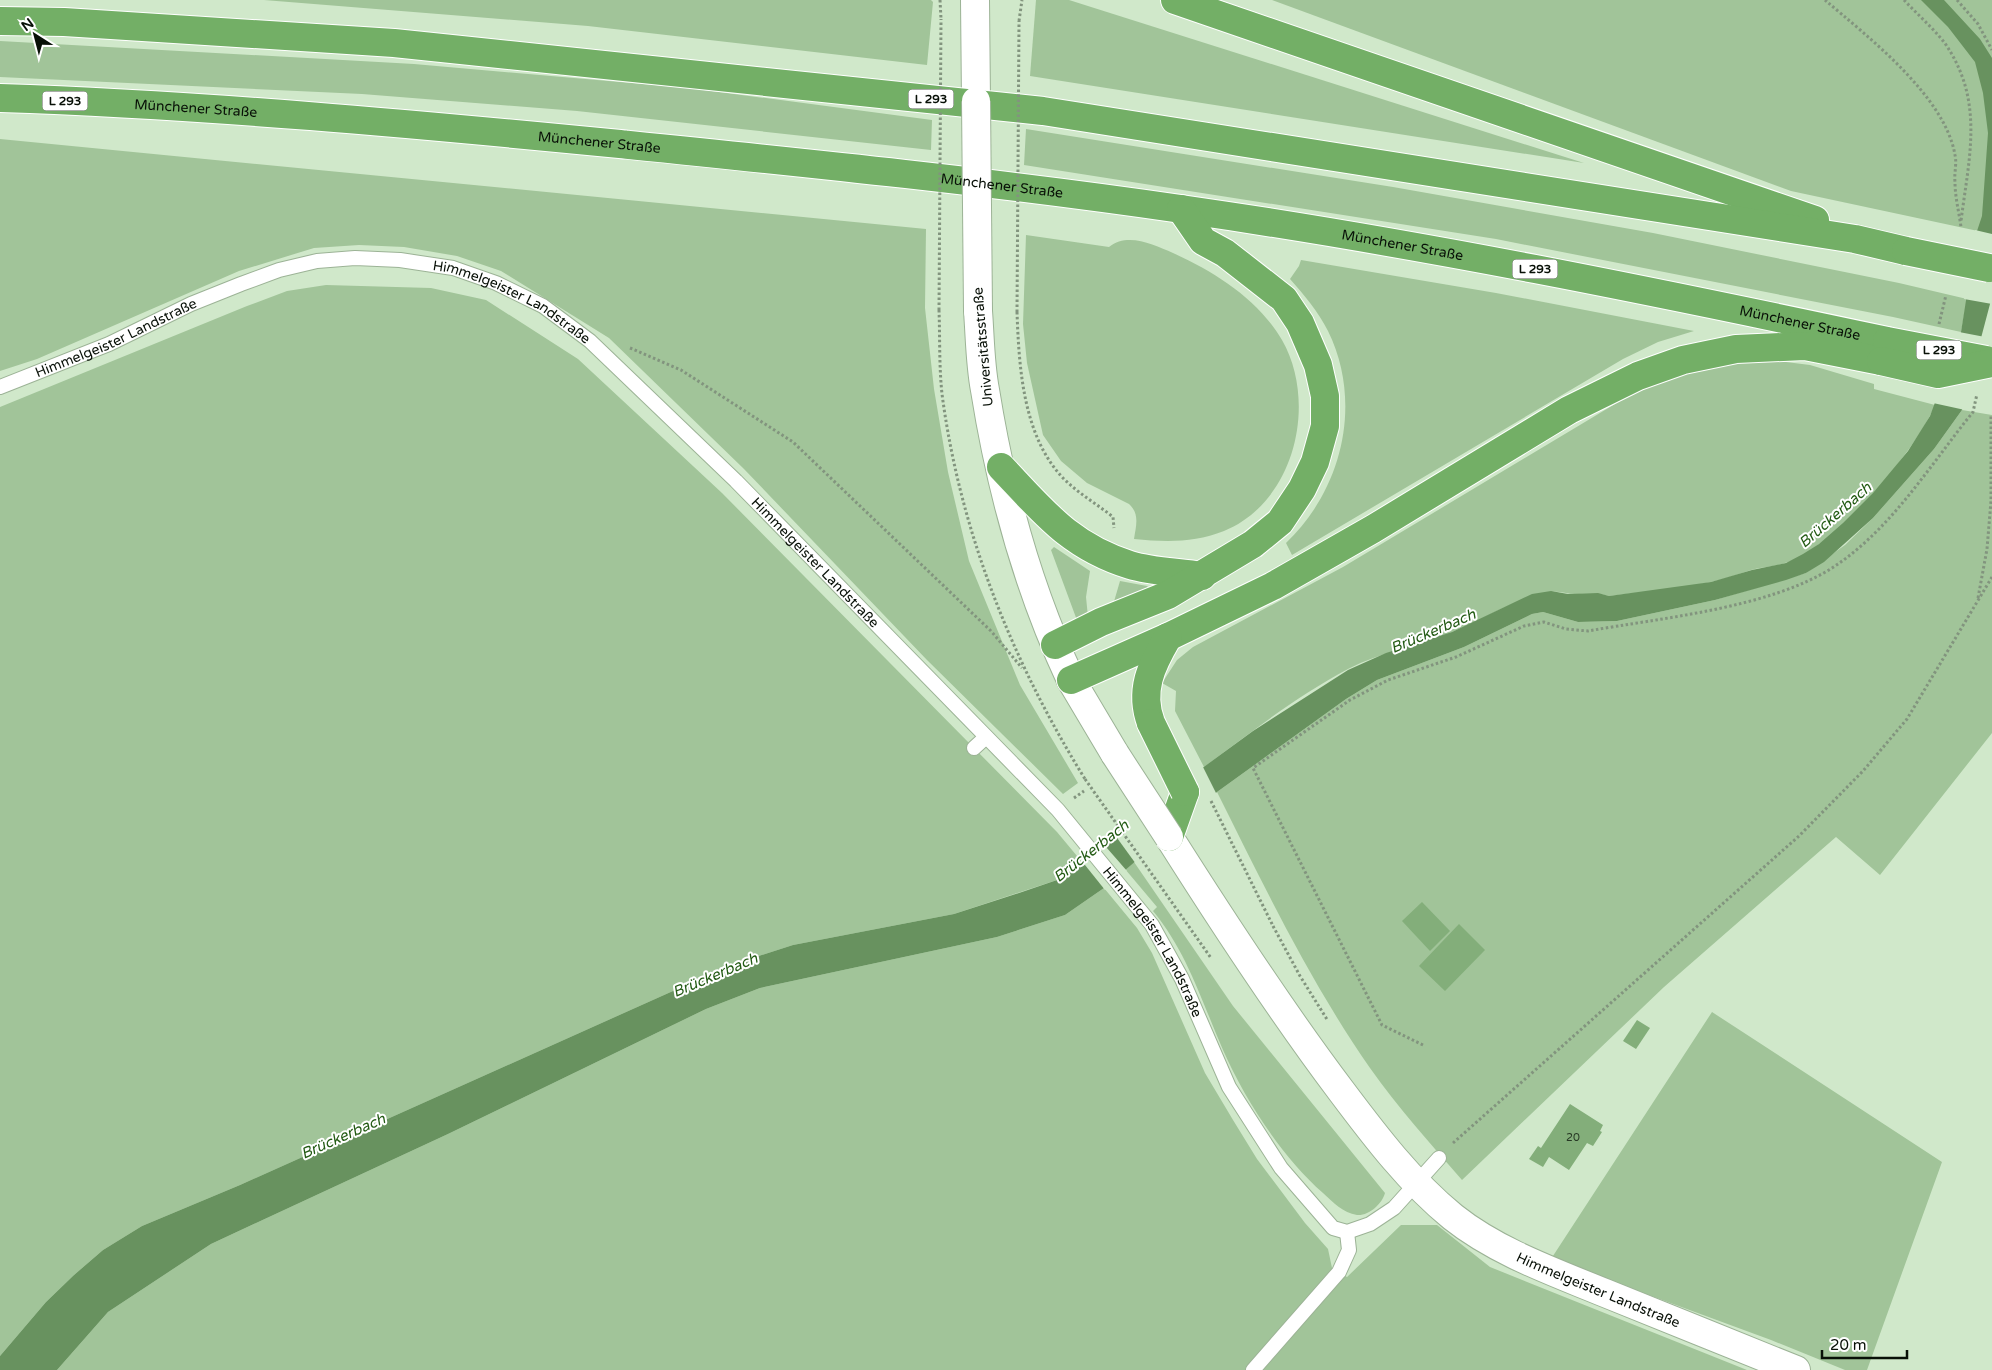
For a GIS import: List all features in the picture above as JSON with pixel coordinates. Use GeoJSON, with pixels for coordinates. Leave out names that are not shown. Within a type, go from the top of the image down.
{"type":"FeatureCollection","features":[{"type":"Feature","properties":{"kind":"highway"},"geometry":{"type":"LineString","coordinates":[[1175,0],[1823,223],[1855,239]]}},
{"type":"Feature","properties":{"kind":"highway","name":"L 293"},"geometry":{"type":"LineString","coordinates":[[0,21],[64,22],[394,43],[1043,111],[1855,239],[1992,269]]}},
{"type":"Feature","properties":{"kind":"highway","name":"Münchener Straße"},"geometry":{"type":"LineString","coordinates":[[0,98],[131,103],[371,119],[823,165],[1181,209],[1413,246],[1644,289],[1884,351],[1992,362]]}},
{"type":"Feature","properties":{"kind":"highway"},"geometry":{"type":"LineString","coordinates":[[1054,645],[1108,619],[1168,595],[1253,544],[1280,522],[1302,489],[1315,462],[1326,426],[1326,396],[1310,343],[1300,323],[1284,299],[1225,253],[1202,241],[1181,209]]}},
{"type":"Feature","properties":{"kind":"highway"},"geometry":{"type":"LineString","coordinates":[[1071,680],[1168,637],[1273,586],[1373,529],[1569,410],[1638,376],[1683,360],[1736,349],[1805,346],[1884,351]]}},
{"type":"Feature","properties":{"kind":"highway"},"geometry":{"type":"LineString","coordinates":[[1001,467],[1060,529],[1080,544],[1130,565],[1202,576]]}},
{"type":"Feature","properties":{"kind":"highway"},"geometry":{"type":"LineString","coordinates":[[1168,637],[1155,658],[1146,681],[1146,708],[1151,723],[1185,792],[1169,837]]}},
{"type":"Feature","properties":{"kind":"street","name":"Universitätsstraße"},"geometry":{"type":"LineString","coordinates":[[976,9],[978,311],[985,389],[1001,467],[1024,561],[1054,645],[1071,680]]}},
{"type":"Feature","properties":{"kind":"street","name":"Himmelgeister Landstraße"},"geometry":{"type":"LineString","coordinates":[[1071,680],[1115,754],[1237,945],[1294,1029],[1360,1116],[1416,1183],[1454,1217],[1493,1243],[1538,1266],[1796,1370]]}},
{"type":"Feature","properties":{"kind":"lane","name":"Himmelgeister Landstraße"},"geometry":{"type":"LineString","coordinates":[[0,387],[109,344],[191,304],[241,284],[279,270],[317,261],[355,258],[400,260],[453,268],[496,282],[543,306],[590,341],[736,481],[1068,823],[1152,925],[1182,979],[1209,1045],[1234,1095],[1280,1168],[1333,1228],[1347,1232]]}},
{"type":"Feature","properties":{"kind":"lane"},"geometry":{"type":"LineString","coordinates":[[974,748],[986,737]]}},
{"type":"Feature","properties":{"kind":"lane"},"geometry":{"type":"LineString","coordinates":[[1253,1370],[1339,1272],[1349,1250],[1347,1232],[1361,1229],[1394,1208],[1439,1158]]}},
{"type":"Feature","properties":{"kind":"path"},"geometry":{"type":"LineString","coordinates":[[940,0],[939,310],[942,392],[955,472],[980,559],[1022,668],[1052,727],[1085,779],[1211,958]]}},
{"type":"Feature","properties":{"kind":"path"},"geometry":{"type":"LineString","coordinates":[[1017,312],[1019,22],[1022,0]]}},
{"type":"Feature","properties":{"kind":"path"},"geometry":{"type":"LineString","coordinates":[[1825,0],[1886,52],[1936,111],[1949,133],[1956,156],[1954,182],[1960,227],[1970,148],[1972,113],[1963,78],[1944,42],[1904,0]]}},
{"type":"Feature","properties":{"kind":"path"},"geometry":{"type":"LineString","coordinates":[[1957,0],[1978,24],[1992,50]]}},
{"type":"Feature","properties":{"kind":"path"},"geometry":{"type":"LineString","coordinates":[[1938,328],[1946,295]]}},
{"type":"Feature","properties":{"kind":"path"},"geometry":{"type":"LineString","coordinates":[[590,341],[619,343],[681,370],[793,442],[991,631],[1022,668]]}},
{"type":"Feature","properties":{"kind":"path"},"geometry":{"type":"LineString","coordinates":[[1423,1045],[1382,1025],[1253,768],[1358,696],[1388,680],[1456,657],[1524,626],[1544,622],[1588,631],[1731,605],[1806,583],[1833,567],[1867,540],[1905,500],[1974,412]]}},
{"type":"Feature","properties":{"kind":"path"},"geometry":{"type":"LineString","coordinates":[[1978,602],[1988,549],[1991,502],[1992,414]]}},
{"type":"Feature","properties":{"kind":"path"},"geometry":{"type":"LineString","coordinates":[[1439,1158],[1799,836],[1863,771],[1907,719],[1992,577]]}},
{"type":"Feature","properties":{"kind":"path"},"geometry":{"type":"LineString","coordinates":[[1207,792],[1300,976],[1332,1027]]}},
{"type":"Feature","properties":{"kind":"shaded area"},"geometry":{"type":"Polygon","coordinates":[[[264,0],[931,0],[933,2],[927,65],[588,26],[264,0]]]}},
{"type":"Feature","properties":{"kind":"shaded area"},"geometry":{"type":"Polygon","coordinates":[[[1036,0],[1069,0],[1584,163],[1030,76],[1036,0]]]}},
{"type":"Feature","properties":{"kind":"shaded area"},"geometry":{"type":"Polygon","coordinates":[[[1272,0],[1992,0],[1992,234],[1791,191],[1272,0]]]}},
{"type":"Feature","properties":{"kind":"shaded area"},"geometry":{"type":"Polygon","coordinates":[[[0,41],[414,64],[689,88],[932,120],[931,150],[577,111],[362,94],[0,77],[0,41]]]}},
{"type":"Feature","properties":{"kind":"shaded area"},"geometry":{"type":"Polygon","coordinates":[[[1026,129],[1393,187],[1653,233],[1899,283],[1967,299],[1961,332],[1496,239],[1024,165],[1026,129]]]}},
{"type":"Feature","properties":{"kind":"shaded area"},"geometry":{"type":"Polygon","coordinates":[[[0,139],[926,229],[925,308],[934,389],[948,472],[969,561],[1020,685],[1078,783],[1063,794],[927,660],[744,469],[609,338],[501,271],[457,256],[404,247],[359,245],[314,248],[239,271],[37,359],[0,371],[0,139]]]}},
{"type":"Feature","properties":{"kind":"shaded area"},"geometry":{"type":"Polygon","coordinates":[[[1026,235],[1109,247],[1124,240],[1133,240],[1158,247],[1220,278],[1248,299],[1272,325],[1282,340],[1293,365],[1298,392],[1298,420],[1293,448],[1283,474],[1268,498],[1248,517],[1224,531],[1202,538],[1168,541],[1134,539],[1136,516],[1129,504],[1087,483],[1061,461],[1043,435],[1027,363],[1023,324],[1026,235]]]}},
{"type":"Feature","properties":{"kind":"shaded area"},"geometry":{"type":"Polygon","coordinates":[[[1301,260],[1496,293],[1694,331],[1658,342],[1623,359],[1292,555],[1286,543],[1306,521],[1322,497],[1334,471],[1342,443],[1345,415],[1344,386],[1339,358],[1324,324],[1306,297],[1290,279],[1301,260]]]}},
{"type":"Feature","properties":{"kind":"shaded area"},"geometry":{"type":"Polygon","coordinates":[[[326,285],[431,288],[486,300],[578,359],[722,493],[1057,832],[1082,862],[1060,879],[954,914],[793,945],[731,965],[240,1185],[142,1226],[103,1250],[74,1275],[46,1302],[0,1356],[0,407],[287,291],[326,285]]]}},
{"type":"Feature","properties":{"kind":"shaded area"},"geometry":{"type":"Polygon","coordinates":[[[1778,361],[1810,365],[1874,384],[1874,389],[1935,405],[1925,424],[1892,472],[1849,519],[1826,539],[1804,554],[1785,563],[1751,570],[1711,582],[1609,596],[1552,592],[1524,599],[1452,632],[1373,658],[1348,669],[1292,703],[1204,767],[1175,711],[1176,691],[1162,683],[1177,660],[1193,647],[1343,567],[1625,398],[1663,381],[1699,370],[1737,363],[1778,361]]]}},
{"type":"Feature","properties":{"kind":"shaded area"},"geometry":{"type":"Polygon","coordinates":[[[1962,410],[1992,415],[1992,733],[1880,875],[1836,837],[1664,987],[1462,1180],[1415,1126],[1370,1068],[1327,1002],[1252,863],[1217,792],[1346,699],[1377,680],[1464,647],[1532,614],[1543,612],[1578,622],[1617,621],[1715,600],[1806,573],[1845,545],[1873,518],[1934,449],[1962,410]]]}},
{"type":"Feature","properties":{"kind":"shaded area"},"geometry":{"type":"Polygon","coordinates":[[[1054,547],[1090,571],[1086,597],[1088,617],[1078,623],[1051,550],[1054,547]]]}},
{"type":"Feature","properties":{"kind":"shaded area"},"geometry":{"type":"Polygon","coordinates":[[[1120,581],[1147,586],[1149,588],[1113,605],[1120,581]]]}},
{"type":"Feature","properties":{"kind":"shaded area"},"geometry":{"type":"Polygon","coordinates":[[[1134,862],[1233,1006],[1385,1193],[1378,1205],[1366,1214],[1357,1215],[1343,1210],[1308,1179],[1279,1145],[1253,1108],[1223,1050],[1185,960],[1153,911],[1157,907],[1125,869],[1134,862]]]}},
{"type":"Feature","properties":{"kind":"shaded area"},"geometry":{"type":"Polygon","coordinates":[[[1104,888],[1137,928],[1152,953],[1205,1073],[1233,1120],[1257,1159],[1305,1223],[1328,1249],[1332,1268],[1347,1277],[1401,1225],[1437,1225],[1490,1267],[1747,1370],[57,1370],[108,1312],[211,1244],[448,1134],[706,1009],[760,988],[997,937],[1065,915],[1104,888]]]}},
{"type":"Feature","properties":{"kind":"shaded area"},"geometry":{"type":"Polygon","coordinates":[[[1712,1012],[1942,1162],[1867,1370],[1845,1370],[1771,1340],[1551,1259],[1712,1012]]]}},
{"type":"Feature","properties":{"kind":"water","name":"Brückerbach"},"geometry":{"type":"Polygon","coordinates":[[[1921,0],[1944,0],[1980,39],[1992,58],[1992,288],[1990,304],[1962,410],[1934,449],[1873,518],[1824,562],[1806,573],[1786,580],[1715,600],[1617,621],[1578,622],[1543,612],[1532,614],[1464,647],[1377,680],[1346,699],[1217,792],[1104,888],[1065,915],[997,937],[760,988],[706,1009],[448,1134],[211,1244],[108,1312],[57,1370],[0,1370],[0,1356],[46,1302],[103,1250],[142,1226],[240,1185],[731,965],[793,945],[954,914],[1060,879],[1082,862],[1101,842],[1253,731],[1348,670],[1386,653],[1452,632],[1532,594],[1551,591],[1568,594],[1598,593],[1609,596],[1711,582],[1752,570],[1786,563],[1819,544],[1873,493],[1908,451],[1930,416],[1961,332],[1977,231],[1982,216],[1988,133],[1983,93],[1975,62],[1948,27],[1921,0]]]}},
{"type":"Feature","properties":{"kind":"pier"},"geometry":{"type":"Polygon","coordinates":[[[1975,230],[1992,234],[1992,304],[1964,299],[1975,230]]]}},
{"type":"Feature","properties":{"kind":"pier"},"geometry":{"type":"Polygon","coordinates":[[[1959,332],[1985,337],[1965,410],[1933,403],[1959,332]]]}},
{"type":"Feature","properties":{"kind":"pier"},"geometry":{"type":"Polygon","coordinates":[[[1202,765],[1217,795],[1136,864],[1112,831],[1202,765]]]}},
{"type":"Feature","properties":{"kind":"pier"},"geometry":{"type":"Polygon","coordinates":[[[1100,840],[1127,871],[1105,890],[1081,860],[1100,840]]]}},
{"type":"Feature","properties":{"kind":"building"},"geometry":{"type":"Polygon","coordinates":[[[1422,902],[1450,931],[1430,951],[1402,921],[1422,902]]]}},
{"type":"Feature","properties":{"kind":"building"},"geometry":{"type":"Polygon","coordinates":[[[1459,924],[1485,950],[1445,991],[1419,966],[1459,924]]]}},
{"type":"Feature","properties":{"kind":"building"},"geometry":{"type":"Polygon","coordinates":[[[1637,1020],[1650,1028],[1636,1049],[1623,1041],[1637,1020]]]}},
{"type":"Feature","properties":{"kind":"building"},"geometry":{"type":"Polygon","coordinates":[[[1570,1104],[1603,1125],[1600,1131],[1602,1132],[1593,1146],[1587,1143],[1569,1170],[1549,1157],[1543,1167],[1529,1159],[1538,1146],[1541,1148],[1570,1104]]]}}]}
